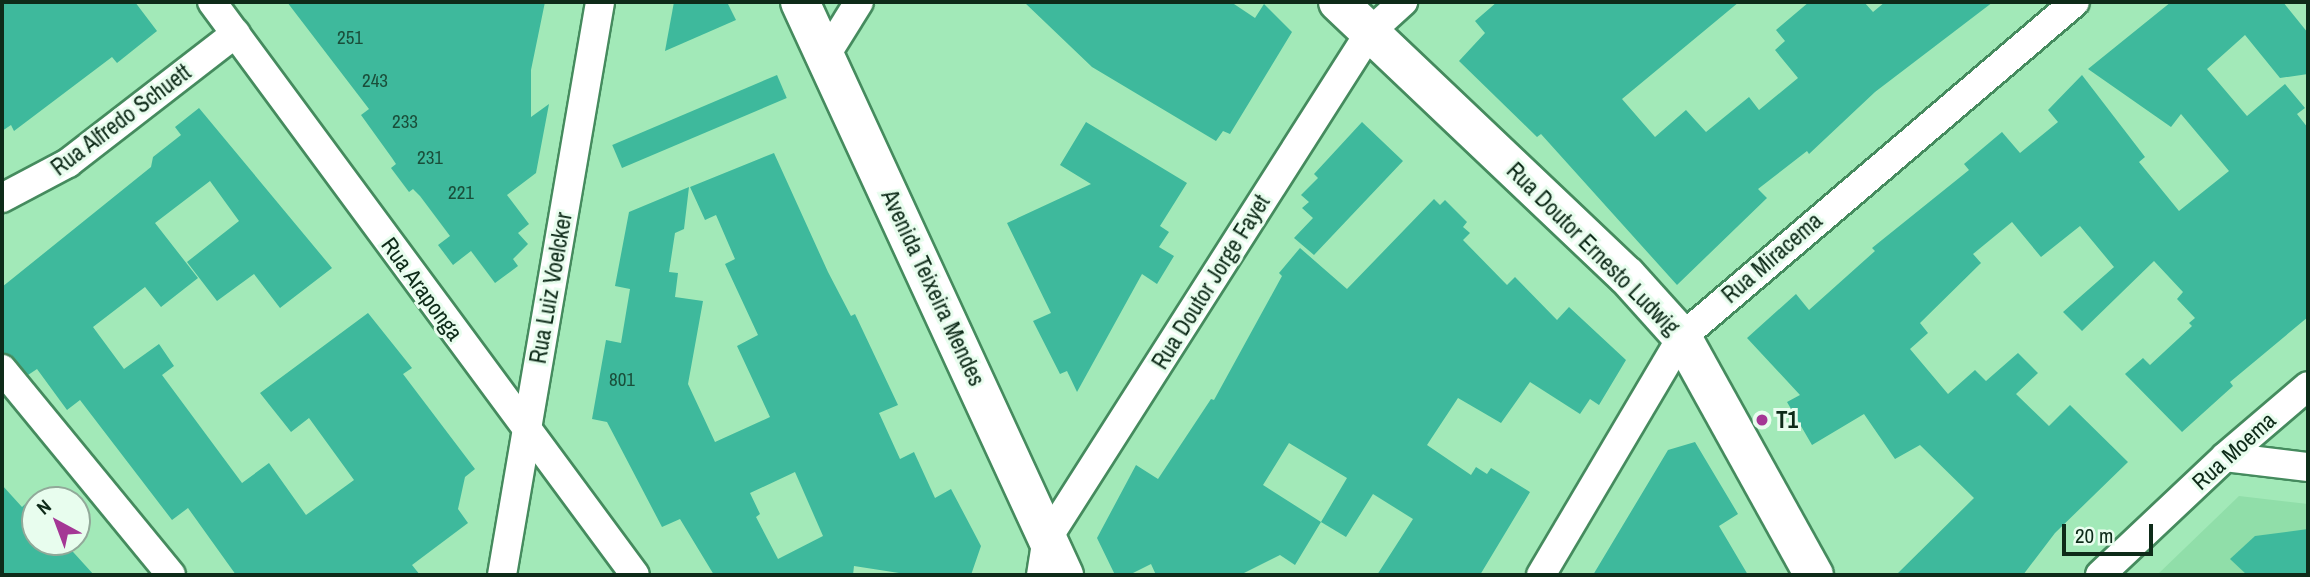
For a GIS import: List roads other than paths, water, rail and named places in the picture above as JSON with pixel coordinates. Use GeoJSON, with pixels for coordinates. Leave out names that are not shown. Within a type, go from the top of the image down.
{"type":"FeatureCollection","features":[{"type":"Feature","properties":{"kind":"street","name":"Rua Araponga"},"geometry":{"type":"LineString","coordinates":[[212,2],[526,432],[635,575]]}},
{"type":"Feature","properties":{"kind":"street","name":"Rua Luiz Voelcker"},"geometry":{"type":"LineString","coordinates":[[502,575],[600,2]]}},
{"type":"Feature","properties":{"kind":"street","name":"Avenida Teixeira Mendes"},"geometry":{"type":"LineString","coordinates":[[800,2],[826,55],[1044,557],[1064,575]]}},
{"type":"Feature","properties":{"kind":"street"},"geometry":{"type":"LineString","coordinates":[[826,55],[859,2]]}},
{"type":"Feature","properties":{"kind":"street","name":"Rua Doutor Ernesto Ludwig"},"geometry":{"type":"LineString","coordinates":[[1338,2],[1627,276],[1682,337],[1814,575]]}},
{"type":"Feature","properties":{"kind":"street","name":"Rua Doutor Jorge Fayet"},"geometry":{"type":"LineString","coordinates":[[1044,557],[1370,32],[1403,2]]}},
{"type":"Feature","properties":{"kind":"street","name":"Rua Miracema"},"geometry":{"type":"LineString","coordinates":[[1541,575],[1682,337],[2075,2]]}},
{"type":"Feature","properties":{"kind":"street","name":"Rua Alfredo Schuett"},"geometry":{"type":"LineString","coordinates":[[2,198],[68,163],[236,33]]}},
{"type":"Feature","properties":{"kind":"street"},"geometry":{"type":"LineString","coordinates":[[2,369],[171,575]]}},
{"type":"Feature","properties":{"kind":"street","name":"Rua Moema"},"geometry":{"type":"LineString","coordinates":[[2100,575],[2225,457],[2308,386]]}},
{"type":"Feature","properties":{"kind":"street"},"geometry":{"type":"LineString","coordinates":[[2225,457],[2308,467]]}},
{"type":"Feature","properties":{"kind":"place","name":"T1"},"geometry":{"type":"Point","coordinates":[1762,420]}}]}
